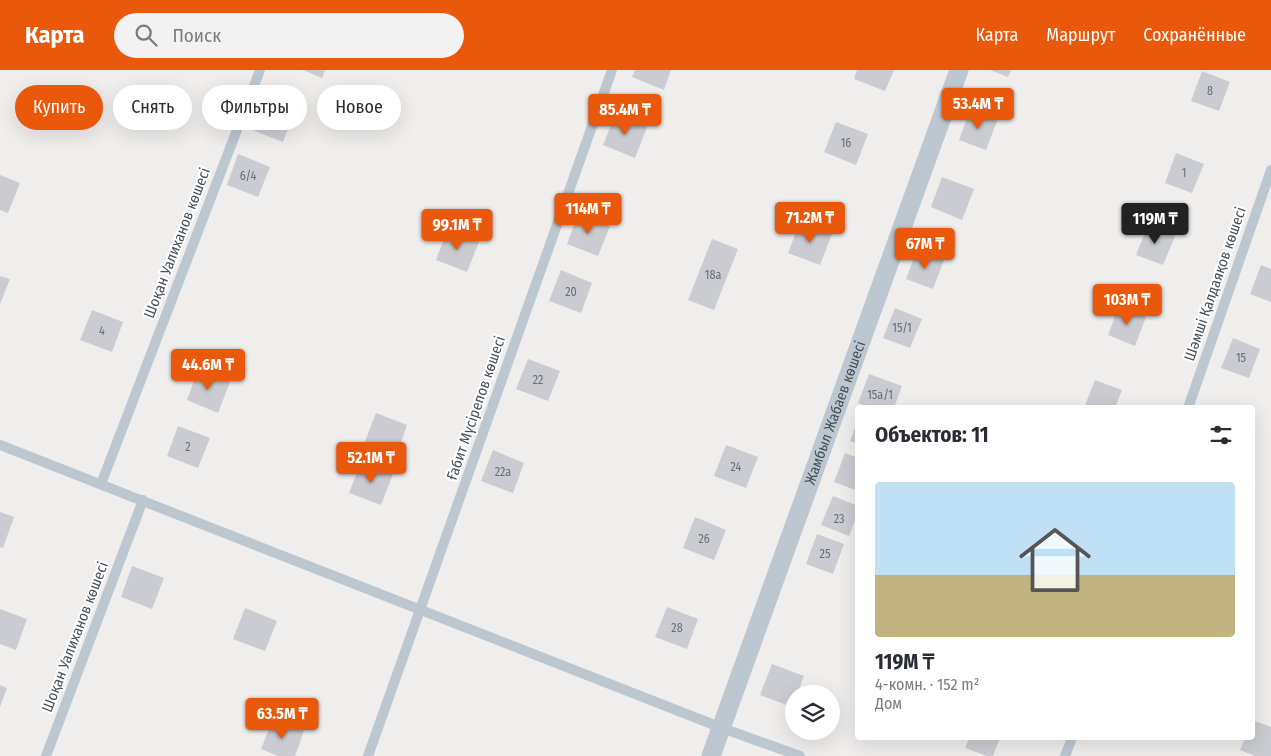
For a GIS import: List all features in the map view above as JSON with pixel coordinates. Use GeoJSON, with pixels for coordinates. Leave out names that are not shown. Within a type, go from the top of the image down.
{"type":"FeatureCollection","features":[{"type":"Feature","properties":{"kind":"street","name":"Жамбыл Жабаев көшесі"},"geometry":{"type":"LineString","coordinates":[[711,756],[959,70]]}},
{"type":"Feature","properties":{"kind":"lane","name":"Шоқан Уалиханов көшесі"},"geometry":{"type":"LineString","coordinates":[[100,484],[260,70]]}},
{"type":"Feature","properties":{"kind":"lane","name":"Ғабит Мүсірепов көшесі"},"geometry":{"type":"LineString","coordinates":[[368,756],[612,70]]}},
{"type":"Feature","properties":{"kind":"lane","name":"Шәмші Қалдаяқов көшесі"},"geometry":{"type":"LineString","coordinates":[[1189,405],[1271,170]]}},
{"type":"Feature","properties":{"kind":"lane"},"geometry":{"type":"LineString","coordinates":[[0,445],[722,728],[800,756]]}},
{"type":"Feature","properties":{"kind":"lane","name":"Шоқан Уалиханов көшесі"},"geometry":{"type":"LineString","coordinates":[[46,756],[143,500]]}},
{"type":"Feature","properties":{"kind":"lane"},"geometry":{"type":"LineString","coordinates":[[1065,756],[1071,740]]}},
{"type":"Feature","properties":{"kind":"building"},"geometry":{"type":"Polygon","coordinates":[[[303,70],[325,70],[322,78],[303,70]]]}},
{"type":"Feature","properties":{"kind":"building"},"geometry":{"type":"Polygon","coordinates":[[[635,70],[671,70],[664,90],[632,77],[635,70]]]}},
{"type":"Feature","properties":{"kind":"building"},"geometry":{"type":"Polygon","coordinates":[[[857,70],[894,70],[885,91],[854,79],[857,70]]]}},
{"type":"Feature","properties":{"kind":"building"},"geometry":{"type":"Polygon","coordinates":[[[990,70],[1011,70],[1008,77],[990,70]]]}},
{"type":"Feature","properties":{"kind":"building"},"geometry":{"type":"Polygon","coordinates":[[[1202,71],[1230,82],[1219,111],[1191,101],[1202,71]]]}},
{"type":"Feature","properties":{"kind":"building"},"geometry":{"type":"Polygon","coordinates":[[[970,111],[997,121],[986,150],[959,140],[970,111]]]}},
{"type":"Feature","properties":{"kind":"building"},"geometry":{"type":"Polygon","coordinates":[[[615,115],[647,127],[635,158],[603,145],[615,115]]]}},
{"type":"Feature","properties":{"kind":"building"},"geometry":{"type":"Polygon","coordinates":[[[836,122],[868,134],[856,165],[824,152],[836,122]]]}},
{"type":"Feature","properties":{"kind":"building"},"geometry":{"type":"Polygon","coordinates":[[[252,130],[288,130],[283,142],[252,130]]]}},
{"type":"Feature","properties":{"kind":"building"},"geometry":{"type":"Polygon","coordinates":[[[1176,153],[1204,164],[1192,193],[1165,183],[1176,153]]]}},
{"type":"Feature","properties":{"kind":"building"},"geometry":{"type":"Polygon","coordinates":[[[238,154],[270,167],[258,197],[227,185],[238,154]]]}},
{"type":"Feature","properties":{"kind":"building"},"geometry":{"type":"Polygon","coordinates":[[[0,175],[20,183],[8,213],[0,210],[0,175]]]}},
{"type":"Feature","properties":{"kind":"building"},"geometry":{"type":"Polygon","coordinates":[[[942,177],[974,189],[962,220],[931,207],[942,177]]]}},
{"type":"Feature","properties":{"kind":"building"},"geometry":{"type":"Polygon","coordinates":[[[578,214],[610,226],[598,256],[567,244],[578,214]]]}},
{"type":"Feature","properties":{"kind":"building"},"geometry":{"type":"Polygon","coordinates":[[[800,222],[832,234],[820,265],[788,253],[800,222]]]}},
{"type":"Feature","properties":{"kind":"building"},"geometry":{"type":"Polygon","coordinates":[[[1148,225],[1175,236],[1163,265],[1136,255],[1148,225]]]}},
{"type":"Feature","properties":{"kind":"building"},"geometry":{"type":"Polygon","coordinates":[[[447,230],[479,242],[467,272],[436,260],[447,230]]]}},
{"type":"Feature","properties":{"kind":"building"},"geometry":{"type":"Polygon","coordinates":[[[712,239],[738,249],[714,310],[688,300],[712,239]]]}},
{"type":"Feature","properties":{"kind":"building"},"geometry":{"type":"Polygon","coordinates":[[[917,250],[944,260],[933,289],[906,279],[917,250]]]}},
{"type":"Feature","properties":{"kind":"building"},"geometry":{"type":"Polygon","coordinates":[[[1261,265],[1271,269],[1271,302],[1250,294],[1261,265]]]}},
{"type":"Feature","properties":{"kind":"building"},"geometry":{"type":"Polygon","coordinates":[[[561,270],[592,283],[581,313],[549,301],[561,270]]]}},
{"type":"Feature","properties":{"kind":"building"},"geometry":{"type":"Polygon","coordinates":[[[0,276],[10,279],[0,304],[0,276]]]}},
{"type":"Feature","properties":{"kind":"building"},"geometry":{"type":"Polygon","coordinates":[[[1119,306],[1146,317],[1135,346],[1108,335],[1119,306]]]}},
{"type":"Feature","properties":{"kind":"building"},"geometry":{"type":"Polygon","coordinates":[[[895,308],[922,319],[910,348],[883,338],[895,308]]]}},
{"type":"Feature","properties":{"kind":"building"},"geometry":{"type":"Polygon","coordinates":[[[92,310],[123,322],[112,352],[80,340],[92,310]]]}},
{"type":"Feature","properties":{"kind":"building"},"geometry":{"type":"Polygon","coordinates":[[[1233,338],[1260,349],[1249,378],[1221,368],[1233,338]]]}},
{"type":"Feature","properties":{"kind":"building"},"geometry":{"type":"Polygon","coordinates":[[[528,359],[560,371],[548,401],[516,389],[528,359]]]}},
{"type":"Feature","properties":{"kind":"building"},"geometry":{"type":"Polygon","coordinates":[[[198,370],[230,382],[218,413],[187,400],[198,370]]]}},
{"type":"Feature","properties":{"kind":"building"},"geometry":{"type":"Polygon","coordinates":[[[869,374],[902,386],[895,405],[862,405],[858,403],[869,374]]]}},
{"type":"Feature","properties":{"kind":"building"},"geometry":{"type":"Polygon","coordinates":[[[1095,380],[1122,390],[1116,405],[1085,405],[1095,380]]]}},
{"type":"Feature","properties":{"kind":"building"},"geometry":{"type":"Polygon","coordinates":[[[376,413],[407,425],[396,456],[364,444],[376,413]]]}},
{"type":"Feature","properties":{"kind":"building"},"geometry":{"type":"Polygon","coordinates":[[[178,426],[210,438],[198,468],[167,456],[178,426]]]}},
{"type":"Feature","properties":{"kind":"building"},"geometry":{"type":"Polygon","coordinates":[[[855,427],[855,443],[850,441],[855,427]]]}},
{"type":"Feature","properties":{"kind":"building"},"geometry":{"type":"Polygon","coordinates":[[[726,445],[758,457],[746,488],[714,476],[726,445]]]}},
{"type":"Feature","properties":{"kind":"building"},"geometry":{"type":"Polygon","coordinates":[[[493,450],[524,463],[513,493],[481,481],[493,450]]]}},
{"type":"Feature","properties":{"kind":"building"},"geometry":{"type":"Polygon","coordinates":[[[845,453],[855,457],[855,490],[834,482],[845,453]]]}},
{"type":"Feature","properties":{"kind":"building"},"geometry":{"type":"Polygon","coordinates":[[[361,462],[393,474],[381,505],[349,493],[361,462]]]}},
{"type":"Feature","properties":{"kind":"building"},"geometry":{"type":"Polygon","coordinates":[[[833,496],[855,505],[855,521],[849,536],[821,525],[833,496]]]}},
{"type":"Feature","properties":{"kind":"building"},"geometry":{"type":"Polygon","coordinates":[[[0,512],[14,517],[3,548],[0,547],[0,512]]]}},
{"type":"Feature","properties":{"kind":"building"},"geometry":{"type":"Polygon","coordinates":[[[695,517],[726,530],[714,560],[683,548],[695,517]]]}},
{"type":"Feature","properties":{"kind":"building"},"geometry":{"type":"Polygon","coordinates":[[[817,534],[844,544],[833,574],[806,564],[817,534]]]}},
{"type":"Feature","properties":{"kind":"building"},"geometry":{"type":"Polygon","coordinates":[[[132,566],[164,578],[152,609],[121,597],[132,566]]]}},
{"type":"Feature","properties":{"kind":"building"},"geometry":{"type":"Polygon","coordinates":[[[667,607],[698,619],[687,649],[655,637],[667,607]]]}},
{"type":"Feature","properties":{"kind":"building"},"geometry":{"type":"Polygon","coordinates":[[[245,608],[277,621],[265,651],[233,639],[245,608]]]}},
{"type":"Feature","properties":{"kind":"building"},"geometry":{"type":"Polygon","coordinates":[[[0,609],[27,619],[16,650],[0,644],[0,609]]]}},
{"type":"Feature","properties":{"kind":"building"},"geometry":{"type":"Polygon","coordinates":[[[772,664],[804,676],[800,685],[785,685],[785,704],[760,695],[772,664]]]}},
{"type":"Feature","properties":{"kind":"building"},"geometry":{"type":"Polygon","coordinates":[[[0,685],[7,688],[0,707],[0,685]]]}},
{"type":"Feature","properties":{"kind":"building"},"geometry":{"type":"Polygon","coordinates":[[[273,719],[304,731],[295,756],[278,756],[261,749],[273,719]]]}},
{"type":"Feature","properties":{"kind":"building"},"geometry":{"type":"Polygon","coordinates":[[[1255,721],[1271,727],[1271,756],[1255,756],[1240,750],[1244,740],[1255,740],[1255,721]]]}},
{"type":"Feature","properties":{"kind":"building"},"geometry":{"type":"Polygon","coordinates":[[[968,740],[999,740],[993,756],[987,756],[965,748],[968,740]]]}}]}
